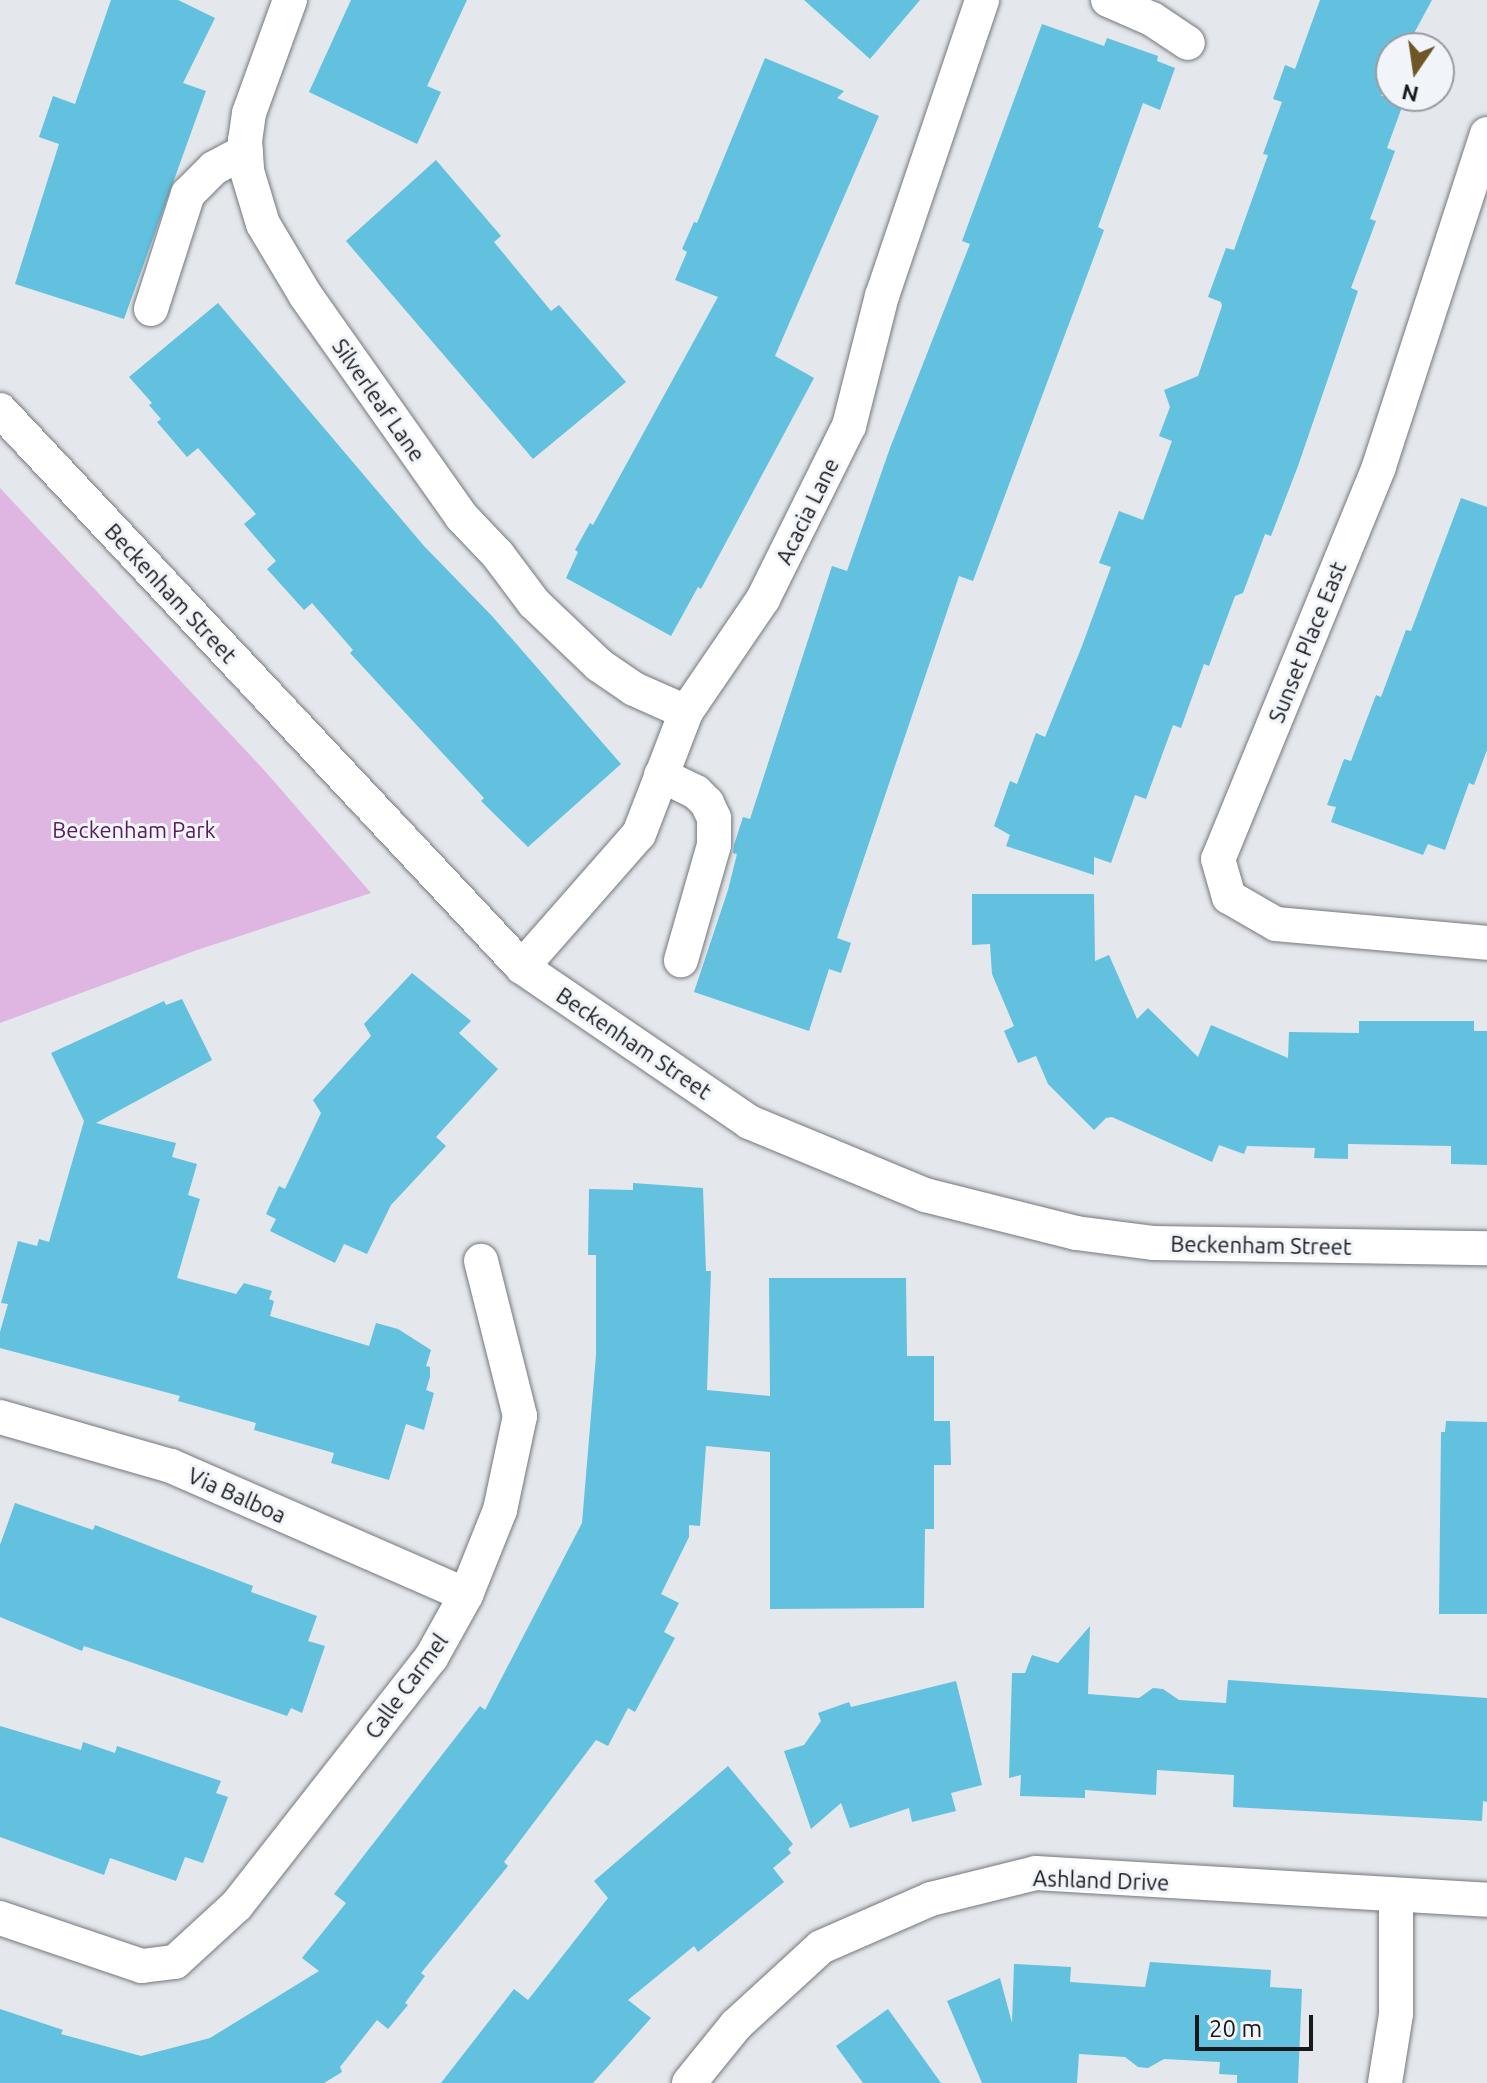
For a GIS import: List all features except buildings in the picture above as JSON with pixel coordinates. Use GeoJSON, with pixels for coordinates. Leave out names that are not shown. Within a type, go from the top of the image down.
{"type":"FeatureCollection","features":[{"type":"Feature","properties":{"kind":"street","name":"Silverleaf Lane"},"geometry":{"type":"LineString","coordinates":[[290,0],[249,113],[247,171],[263,224],[306,296],[461,516],[498,555],[534,603],[563,635],[634,689],[686,712]]}},
{"type":"Feature","properties":{"kind":"street","name":"Acacia Lane"},"geometry":{"type":"LineString","coordinates":[[522,967],[639,834],[686,712],[763,599],[849,426],[882,296],[982,0]]}},
{"type":"Feature","properties":{"kind":"street"},"geometry":{"type":"LineString","coordinates":[[1108,0],[1152,19],[1188,43]]}},
{"type":"Feature","properties":{"kind":"street","name":"Sunset Place East"},"geometry":{"type":"LineString","coordinates":[[1487,134],[1379,467],[1218,859],[1229,897],[1276,924],[1487,943]]}},
{"type":"Feature","properties":{"kind":"street"},"geometry":{"type":"LineString","coordinates":[[151,309],[188,194],[214,168],[246,151]]}},
{"type":"Feature","properties":{"kind":"street","name":"Beckenham Street"},"geometry":{"type":"LineString","coordinates":[[0,410],[522,967],[749,1122],[925,1195],[1076,1233],[1154,1243],[1487,1248]]}},
{"type":"Feature","properties":{"kind":"street"},"geometry":{"type":"LineString","coordinates":[[661,775],[696,792],[707,803],[714,818],[714,845],[681,960]]}},
{"type":"Feature","properties":{"kind":"street","name":"Calle Carmel"},"geometry":{"type":"LineString","coordinates":[[0,1918],[142,1966],[175,1962],[237,1905],[431,1658],[466,1595],[500,1510],[520,1416],[481,1261]]}},
{"type":"Feature","properties":{"kind":"street","name":"Via Balboa"},"geometry":{"type":"LineString","coordinates":[[0,1417],[171,1466],[466,1595]]}},
{"type":"Feature","properties":{"kind":"street","name":"Ashland Drive"},"geometry":{"type":"LineString","coordinates":[[689,2083],[736,2025],[821,1947],[931,1899],[1036,1873],[1487,1900]]}},
{"type":"Feature","properties":{"kind":"street"},"geometry":{"type":"LineString","coordinates":[[1385,2083],[1396,2014],[1396,1896]]}},
{"type":"Feature","properties":{"kind":"green space","name":"Beckenham Park"},"geometry":{"type":"Polygon","coordinates":[[[0,488],[264,770],[371,893],[197,950],[0,1023],[0,488]]]}}]}
